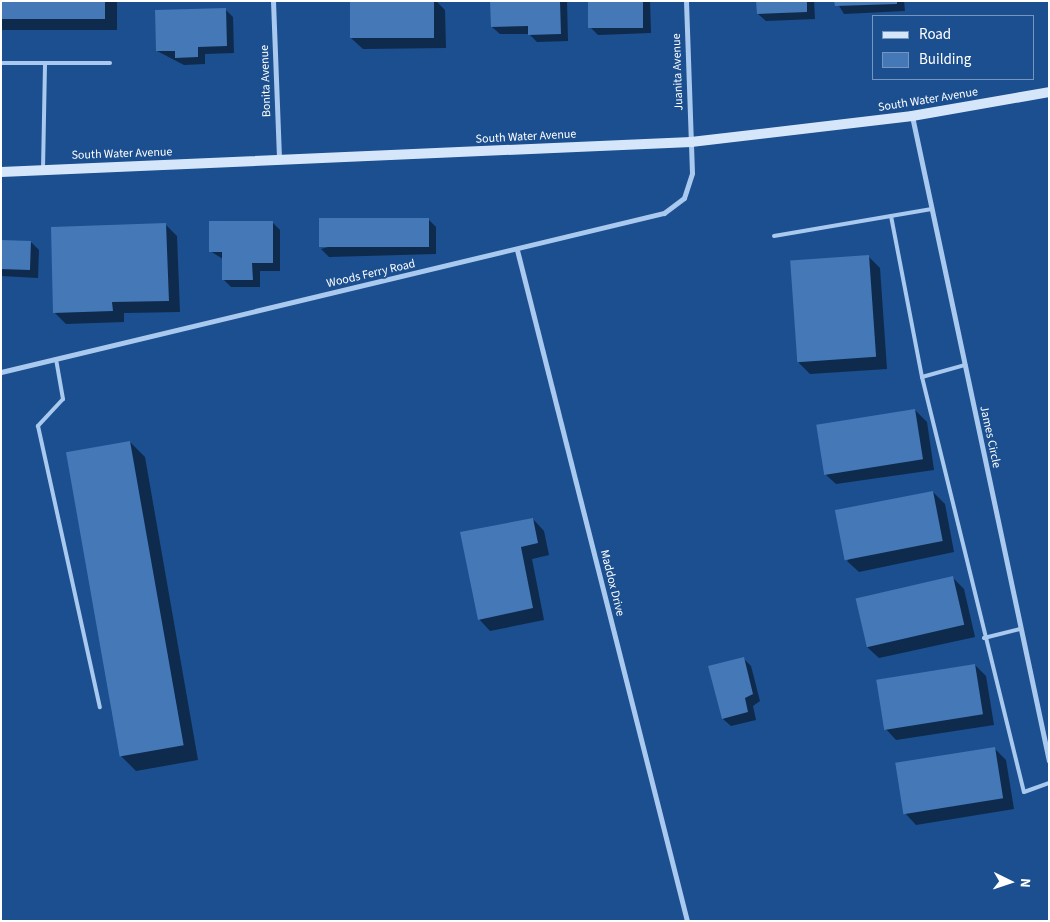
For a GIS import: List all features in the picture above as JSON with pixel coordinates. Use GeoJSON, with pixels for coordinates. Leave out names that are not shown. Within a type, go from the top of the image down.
{"type":"FeatureCollection","features":[{"type":"Feature","properties":{"kind":"main road","name":"South Water Avenue"},"geometry":{"type":"LineString","coordinates":[[1,172],[691,142],[912,116],[1049,92]]}},
{"type":"Feature","properties":{"kind":"street","name":"Bonita Avenue"},"geometry":{"type":"LineString","coordinates":[[273,1],[279,160]]}},
{"type":"Feature","properties":{"kind":"street","name":"Juanita Avenue"},"geometry":{"type":"LineString","coordinates":[[686,1],[691,142]]}},
{"type":"Feature","properties":{"kind":"street","name":"James Circle"},"geometry":{"type":"LineString","coordinates":[[912,116],[1049,761]]}},
{"type":"Feature","properties":{"kind":"street","name":"Woods Ferry Road"},"geometry":{"type":"LineString","coordinates":[[1,372],[517,250],[664,212],[684,198],[692,173],[691,142]]}},
{"type":"Feature","properties":{"kind":"street","name":"Maddox Drive"},"geometry":{"type":"LineString","coordinates":[[517,250],[687,921]]}},
{"type":"Feature","properties":{"kind":"lane"},"geometry":{"type":"LineString","coordinates":[[1,63],[110,62]]}},
{"type":"Feature","properties":{"kind":"lane"},"geometry":{"type":"LineString","coordinates":[[43,170],[45,64]]}},
{"type":"Feature","properties":{"kind":"lane"},"geometry":{"type":"LineString","coordinates":[[774,236],[932,208]]}},
{"type":"Feature","properties":{"kind":"lane"},"geometry":{"type":"LineString","coordinates":[[891,216],[922,378],[984,638],[1024,792],[1049,783]]}},
{"type":"Feature","properties":{"kind":"lane"},"geometry":{"type":"LineString","coordinates":[[56,359],[63,399],[38,426],[100,707]]}},
{"type":"Feature","properties":{"kind":"lane"},"geometry":{"type":"LineString","coordinates":[[922,378],[965,365]]}},
{"type":"Feature","properties":{"kind":"lane"},"geometry":{"type":"LineString","coordinates":[[984,638],[1021,629]]}},
{"type":"Feature","properties":{"kind":"building"},"geometry":{"type":"Polygon","coordinates":[[[1,1],[105,1],[105,19],[1,19],[1,1]]]}},
{"type":"Feature","properties":{"kind":"building"},"geometry":{"type":"Polygon","coordinates":[[[350,1],[434,1],[434,38],[350,38],[350,1]]]}},
{"type":"Feature","properties":{"kind":"building"},"geometry":{"type":"Polygon","coordinates":[[[490,1],[560,1],[561,34],[528,35],[528,26],[491,27],[490,1]]]}},
{"type":"Feature","properties":{"kind":"building"},"geometry":{"type":"Polygon","coordinates":[[[588,1],[643,1],[643,28],[588,28],[588,1]]]}},
{"type":"Feature","properties":{"kind":"building"},"geometry":{"type":"Polygon","coordinates":[[[756,1],[807,1],[807,12],[757,14],[756,1]]]}},
{"type":"Feature","properties":{"kind":"building"},"geometry":{"type":"Polygon","coordinates":[[[834,1],[897,1],[897,4],[835,6],[834,1]]]}},
{"type":"Feature","properties":{"kind":"building"},"geometry":{"type":"Polygon","coordinates":[[[226,8],[227,46],[198,47],[198,57],[175,58],[175,51],[156,51],[155,10],[226,8]]]}},
{"type":"Feature","properties":{"kind":"building"},"geometry":{"type":"Polygon","coordinates":[[[319,218],[429,218],[429,247],[319,247],[319,218]]]}},
{"type":"Feature","properties":{"kind":"building"},"geometry":{"type":"Polygon","coordinates":[[[209,221],[273,221],[273,263],[252,263],[253,280],[222,280],[222,252],[209,252],[209,221]]]}},
{"type":"Feature","properties":{"kind":"building"},"geometry":{"type":"Polygon","coordinates":[[[166,223],[169,301],[112,302],[113,311],[53,313],[51,227],[166,223]]]}},
{"type":"Feature","properties":{"kind":"building"},"geometry":{"type":"Polygon","coordinates":[[[1,240],[31,241],[30,270],[1,269],[1,240]]]}},
{"type":"Feature","properties":{"kind":"building"},"geometry":{"type":"Polygon","coordinates":[[[869,255],[876,357],[797,362],[790,261],[869,255]]]}},
{"type":"Feature","properties":{"kind":"building"},"geometry":{"type":"Polygon","coordinates":[[[915,409],[923,459],[824,475],[816,425],[915,409]]]}},
{"type":"Feature","properties":{"kind":"building"},"geometry":{"type":"Polygon","coordinates":[[[130,441],[184,745],[120,757],[66,452],[130,441]]]}},
{"type":"Feature","properties":{"kind":"building"},"geometry":{"type":"Polygon","coordinates":[[[933,491],[943,541],[845,560],[835,510],[933,491]]]}},
{"type":"Feature","properties":{"kind":"building"},"geometry":{"type":"Polygon","coordinates":[[[533,518],[538,543],[521,547],[533,608],[478,620],[460,532],[533,518]]]}},
{"type":"Feature","properties":{"kind":"building"},"geometry":{"type":"Polygon","coordinates":[[[953,576],[964,625],[867,647],[856,598],[953,576]]]}},
{"type":"Feature","properties":{"kind":"building"},"geometry":{"type":"Polygon","coordinates":[[[744,657],[753,694],[745,698],[748,712],[722,719],[708,666],[744,657]]]}},
{"type":"Feature","properties":{"kind":"building"},"geometry":{"type":"Polygon","coordinates":[[[975,664],[983,714],[884,730],[876,680],[975,664]]]}},
{"type":"Feature","properties":{"kind":"building"},"geometry":{"type":"Polygon","coordinates":[[[995,747],[1003,798],[903,814],[895,763],[995,747]]]}}]}
